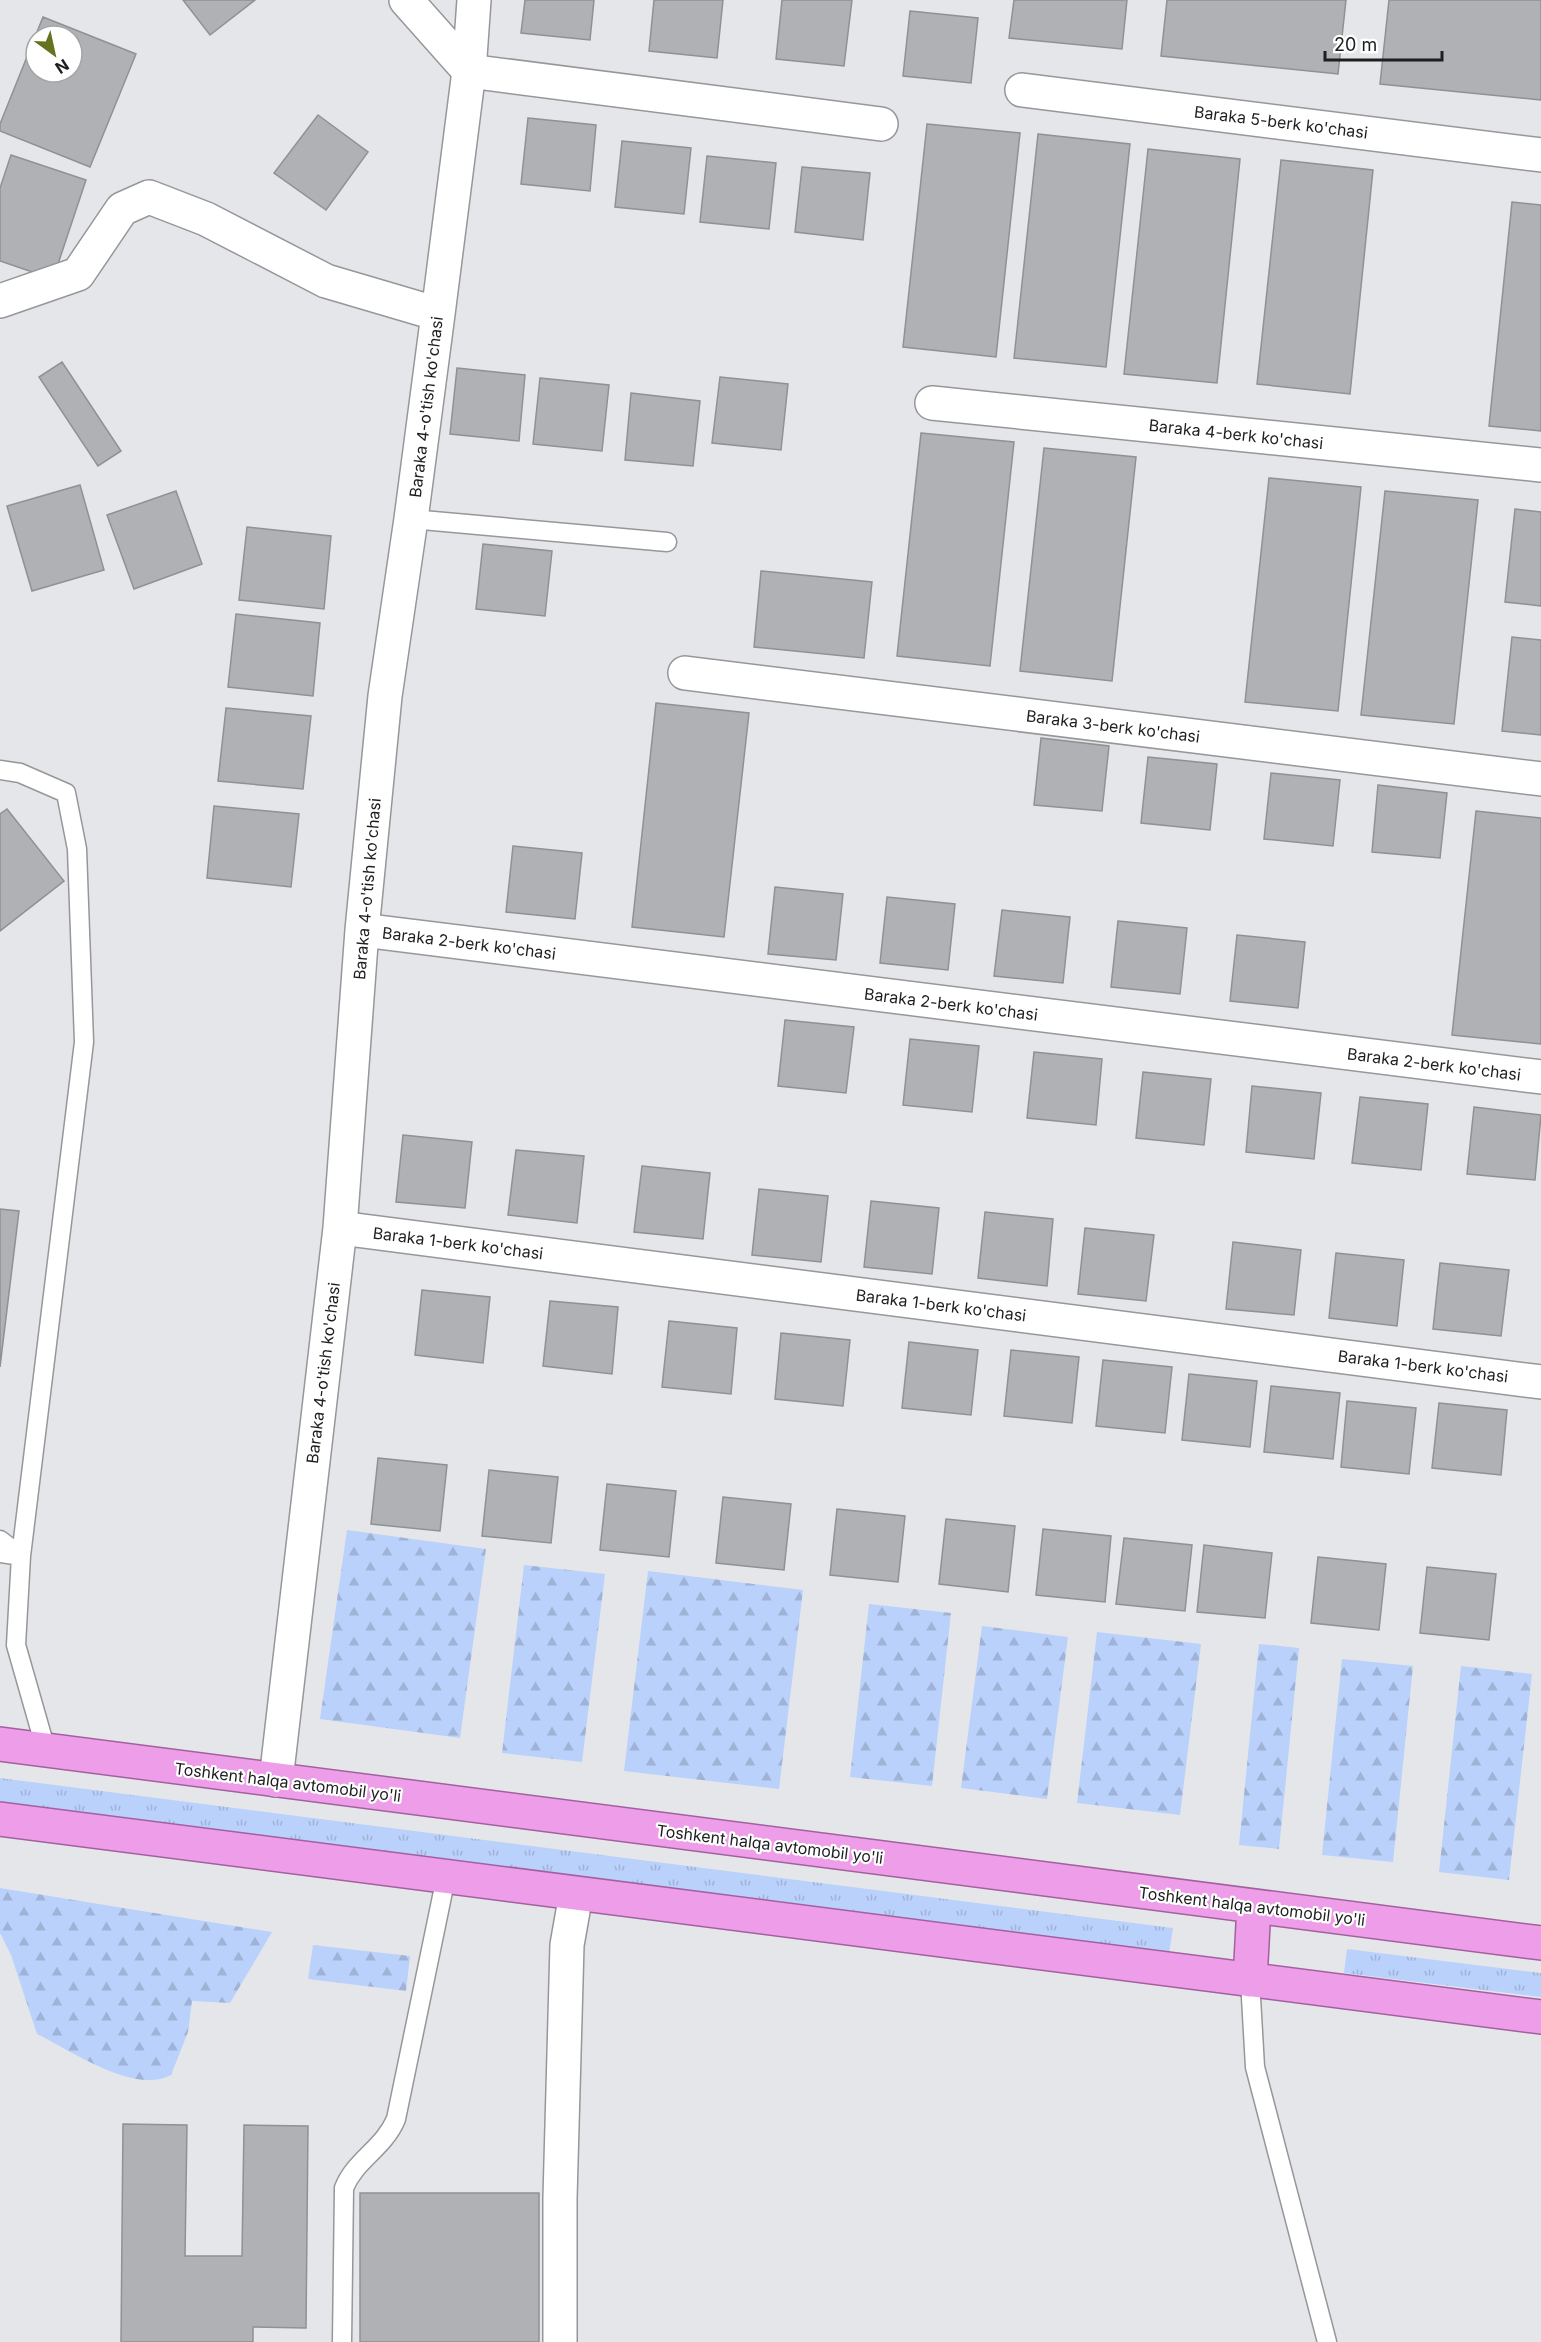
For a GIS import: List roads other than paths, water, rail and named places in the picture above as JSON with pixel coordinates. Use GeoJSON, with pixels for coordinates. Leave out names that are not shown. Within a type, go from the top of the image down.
{"type":"FeatureCollection","features":[{"type":"Feature","properties":{"kind":"highway","name":"Toshkent halqa avtomobil yo'li"},"geometry":{"type":"LineString","coordinates":[[0,1744],[1541,1943]]}},
{"type":"Feature","properties":{"kind":"highway"},"geometry":{"type":"LineString","coordinates":[[0,1819],[1541,2017]]}},
{"type":"Feature","properties":{"kind":"highway"},"geometry":{"type":"LineString","coordinates":[[1250,1980],[1254,1906]]}},
{"type":"Feature","properties":{"kind":"street"},"geometry":{"type":"LineString","coordinates":[[406,0],[469,72],[881,124]]}},
{"type":"Feature","properties":{"kind":"street","name":"Baraka 4-o'tish ko'chasi"},"geometry":{"type":"LineString","coordinates":[[276,1780],[340,1228],[362,930],[384,696],[411,519],[438,314],[469,72],[474,0]]}},
{"type":"Feature","properties":{"kind":"street","name":"Baraka 5-berk ko'chasi"},"geometry":{"type":"LineString","coordinates":[[1022,90],[1541,155]]}},
{"type":"Feature","properties":{"kind":"street"},"geometry":{"type":"LineString","coordinates":[[0,301],[78,274],[122,209],[149,197],[206,219],[326,281],[438,314]]}},
{"type":"Feature","properties":{"kind":"street","name":"Baraka 4-berk ko'chasi"},"geometry":{"type":"LineString","coordinates":[[932,403],[1541,465]]}},
{"type":"Feature","properties":{"kind":"street","name":"Baraka 3-berk ko'chasi"},"geometry":{"type":"LineString","coordinates":[[685,673],[1541,778]]}},
{"type":"Feature","properties":{"kind":"street","name":"Baraka 2-berk ko'chasi"},"geometry":{"type":"LineString","coordinates":[[362,930],[1541,1077]]}},
{"type":"Feature","properties":{"kind":"street","name":"Baraka 1-berk ko'chasi"},"geometry":{"type":"LineString","coordinates":[[340,1228],[1541,1382]]}},
{"type":"Feature","properties":{"kind":"street"},"geometry":{"type":"LineString","coordinates":[[560,2342],[560,2198],[567,1945],[576,1894]]}},
{"type":"Feature","properties":{"kind":"lane"},"geometry":{"type":"LineString","coordinates":[[411,519],[667,542]]}},
{"type":"Feature","properties":{"kind":"lane"},"geometry":{"type":"LineString","coordinates":[[0,770],[20,773],[66,793],[77,849],[84,1042],[21,1556],[16,1645],[46,1750]]}},
{"type":"Feature","properties":{"kind":"lane"},"geometry":{"type":"LineString","coordinates":[[0,1540],[21,1556]]}},
{"type":"Feature","properties":{"kind":"lane"},"geometry":{"type":"LineString","coordinates":[[0,1553],[21,1556]]}},
{"type":"Feature","properties":{"kind":"lane"},"geometry":{"type":"LineString","coordinates":[[342,2342],[344,2188],[350,2174],[389,2136],[396,2119],[446,1877]]}},
{"type":"Feature","properties":{"kind":"lane"},"geometry":{"type":"LineString","coordinates":[[1250,1980],[1255,2067],[1327,2342]]}}]}
